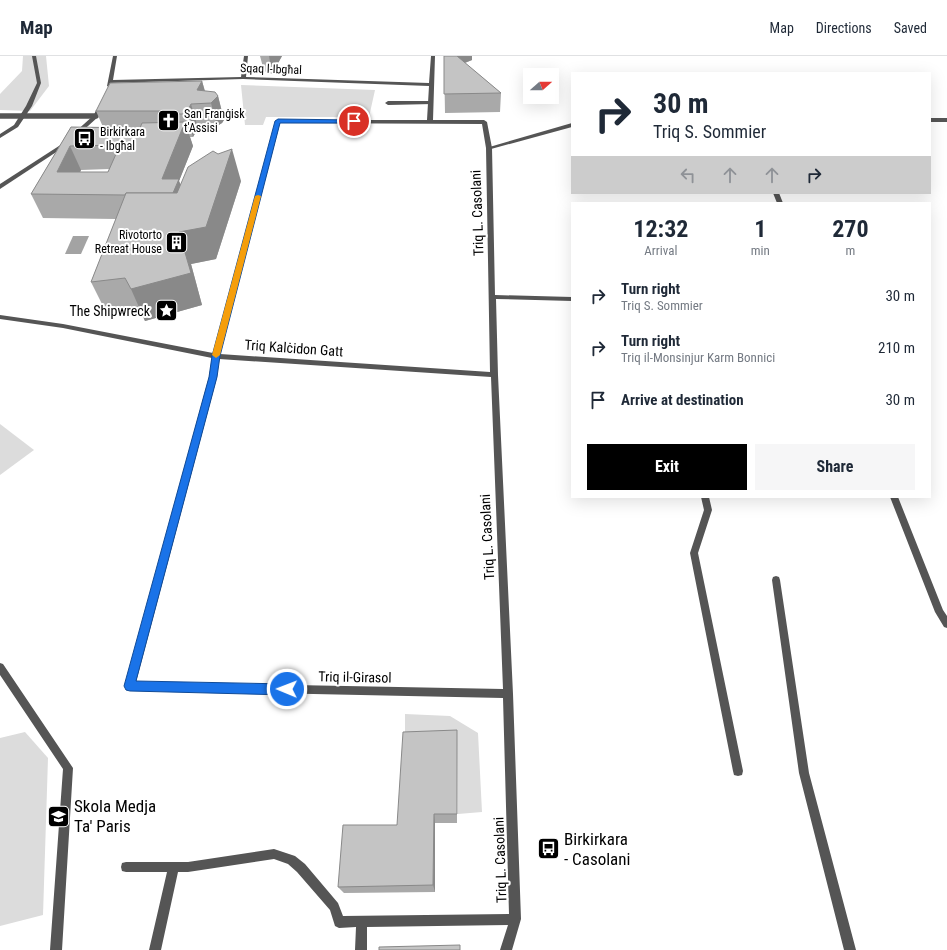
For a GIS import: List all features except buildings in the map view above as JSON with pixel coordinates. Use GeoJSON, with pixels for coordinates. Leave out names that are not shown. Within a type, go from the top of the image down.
{"type":"FeatureCollection","features":[{"type":"Feature","properties":{"kind":"street"},"geometry":{"type":"LineString","coordinates":[[0,136],[16,126],[29,106],[39,83],[34,56]]}},
{"type":"Feature","properties":{"kind":"street"},"geometry":{"type":"LineString","coordinates":[[108,89],[111,82],[115,56]]}},
{"type":"Feature","properties":{"kind":"street"},"geometry":{"type":"LineString","coordinates":[[243,78],[246,56]]}},
{"type":"Feature","properties":{"kind":"street"},"geometry":{"type":"LineString","coordinates":[[216,356],[278,121],[430,122],[433,56]]}},
{"type":"Feature","properties":{"kind":"street","name":"Sqaq l-Ibgħal"},"geometry":{"type":"LineString","coordinates":[[111,82],[243,78],[431,85]]}},
{"type":"Feature","properties":{"kind":"street"},"geometry":{"type":"LineString","coordinates":[[72,138],[96,116],[102,102]]}},
{"type":"Feature","properties":{"kind":"street"},"geometry":{"type":"LineString","coordinates":[[388,103],[432,103]]}},
{"type":"Feature","properties":{"kind":"street"},"geometry":{"type":"LineString","coordinates":[[0,116],[96,116]]}},
{"type":"Feature","properties":{"kind":"street"},"geometry":{"type":"LineString","coordinates":[[931,120],[947,120]]}},
{"type":"Feature","properties":{"kind":"street","name":"Triq L. Casolani"},"geometry":{"type":"LineString","coordinates":[[430,122],[484,122],[489,148],[494,375],[508,694],[515,919],[506,950]]}},
{"type":"Feature","properties":{"kind":"street"},"geometry":{"type":"LineString","coordinates":[[489,148],[571,125]]}},
{"type":"Feature","properties":{"kind":"street"},"geometry":{"type":"LineString","coordinates":[[0,187],[66,143]]}},
{"type":"Feature","properties":{"kind":"street"},"geometry":{"type":"LineString","coordinates":[[493,297],[571,299]]}},
{"type":"Feature","properties":{"kind":"street","name":"Triq Kalċidon Gatt"},"geometry":{"type":"LineString","coordinates":[[0,317],[63,326],[216,356],[494,375]]}},
{"type":"Feature","properties":{"kind":"street","name":"Triq il-Girasol"},"geometry":{"type":"LineString","coordinates":[[216,356],[213,377],[130,686],[508,694]]}},
{"type":"Feature","properties":{"kind":"street"},"geometry":{"type":"LineString","coordinates":[[705,498],[708,510],[694,553],[738,771]]}},
{"type":"Feature","properties":{"kind":"street"},"geometry":{"type":"LineString","coordinates":[[894,498],[947,624]]}},
{"type":"Feature","properties":{"kind":"street"},"geometry":{"type":"LineString","coordinates":[[776,580],[804,773],[850,950]]}},
{"type":"Feature","properties":{"kind":"street"},"geometry":{"type":"LineString","coordinates":[[0,667],[68,768],[56,950]]}},
{"type":"Feature","properties":{"kind":"street"},"geometry":{"type":"LineString","coordinates":[[126,867],[188,867],[274,854],[291,860],[301,868],[334,907],[338,922],[362,923],[515,919]]}},
{"type":"Feature","properties":{"kind":"street"},"geometry":{"type":"LineString","coordinates":[[155,950],[174,867]]}},
{"type":"Feature","properties":{"kind":"street"},"geometry":{"type":"LineString","coordinates":[[361,950],[362,923]]}},
{"type":"Feature","properties":{"kind":"shaded area"},"geometry":{"type":"Polygon","coordinates":[[[23,56],[46,56],[49,86],[30,111],[0,110],[0,94],[22,71],[23,56]]]}},
{"type":"Feature","properties":{"kind":"shaded area"},"geometry":{"type":"Polygon","coordinates":[[[241,85],[375,90],[369,117],[266,117],[263,125],[245,125],[241,85]]]}},
{"type":"Feature","properties":{"kind":"shaded area"},"geometry":{"type":"Polygon","coordinates":[[[73,236],[89,236],[81,254],[65,254],[73,236]]]}},
{"type":"Feature","properties":{"kind":"shaded area"},"geometry":{"type":"Polygon","coordinates":[[[0,424],[34,450],[0,475],[0,424]]]}},
{"type":"Feature","properties":{"kind":"shaded area"},"geometry":{"type":"Polygon","coordinates":[[[405,714],[450,716],[478,733],[482,812],[458,814],[457,742],[405,743],[405,714]]]}},
{"type":"Feature","properties":{"kind":"shaded area"},"geometry":{"type":"Polygon","coordinates":[[[25,732],[48,758],[43,915],[0,926],[0,738],[25,732]]]}},
{"type":"Feature","properties":{"kind":"slow traffic"},"geometry":{"type":"LineString","coordinates":[[216,355],[258,196]]}},
{"type":"Feature","properties":{"kind":"place","name":"San Franġisk t'Assisi"},"geometry":{"type":"Point","coordinates":[168,121]}},
{"type":"Feature","properties":{"kind":"place","name":"Birkirkara - Ibgħal"},"geometry":{"type":"Point","coordinates":[84,139]}},
{"type":"Feature","properties":{"kind":"place","name":"Rivotorto Retreat House"},"geometry":{"type":"Point","coordinates":[177,242]}},
{"type":"Feature","properties":{"kind":"place","name":"The Shipwreck"},"geometry":{"type":"Point","coordinates":[166,311]}},
{"type":"Feature","properties":{"kind":"place","name":"Skola Medja Ta' Paris"},"geometry":{"type":"Point","coordinates":[58,816]}},
{"type":"Feature","properties":{"kind":"place","name":"Birkirkara - Casolani"},"geometry":{"type":"Point","coordinates":[548,849]}},
{"type":"Feature","properties":{"kind":"route"},"geometry":{"type":"LineString","coordinates":[[287,689],[130,686],[213,377],[216,356],[278,121],[354,121]]}}]}
